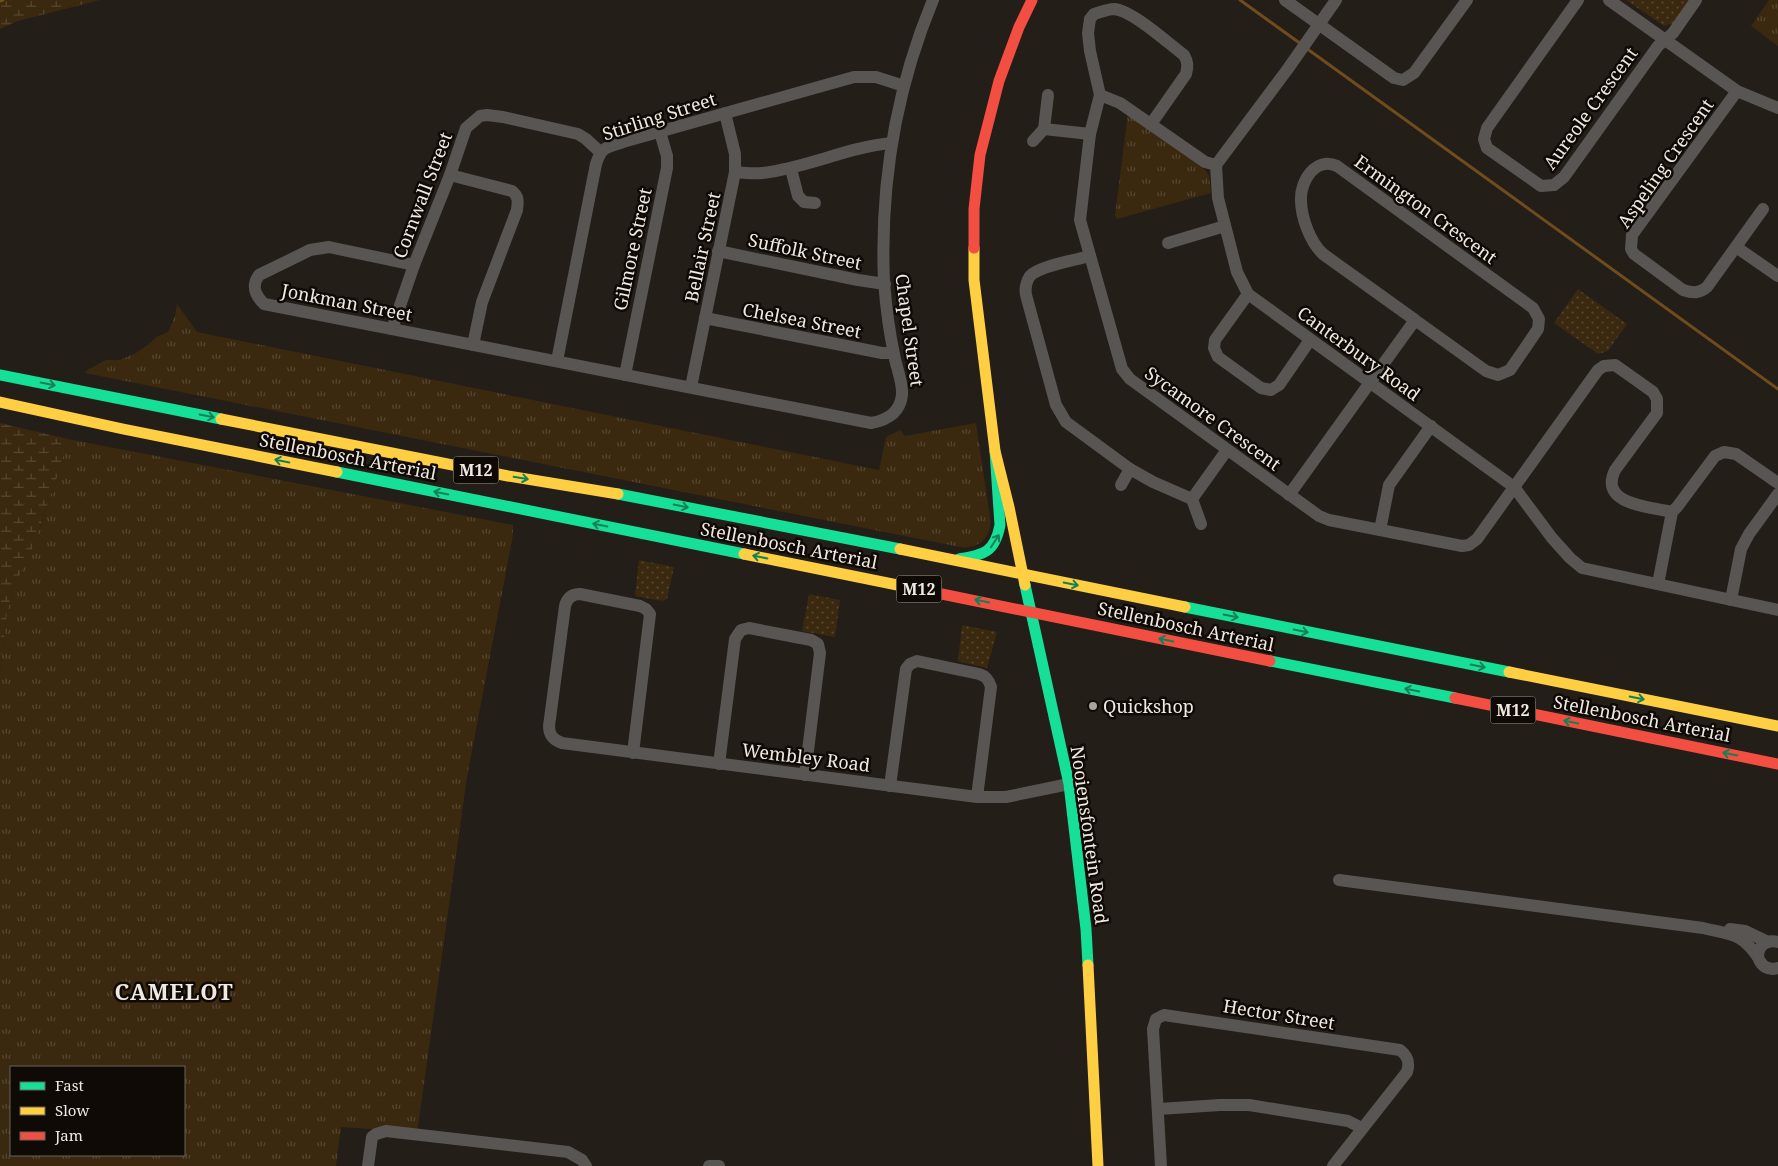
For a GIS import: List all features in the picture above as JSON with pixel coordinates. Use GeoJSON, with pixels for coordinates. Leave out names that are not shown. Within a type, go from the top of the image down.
{"type":"FeatureCollection","features":[{"type":"Feature","properties":{"kind":"main road"},"geometry":{"type":"LineString","coordinates":[[953,560],[985,553],[999,538],[1000,518],[995,451],[974,280],[974,209],[980,155],[989,116],[999,81],[1032,0]]}},
{"type":"Feature","properties":{"kind":"main road","name":"Stellenbosch Arterial"},"geometry":{"type":"LineString","coordinates":[[0,375],[508,476],[598,490],[953,560],[1778,726]]}},
{"type":"Feature","properties":{"kind":"main road","name":"Stellenbosch Arterial"},"geometry":{"type":"LineString","coordinates":[[0,402],[123,429],[1778,764]]}},
{"type":"Feature","properties":{"kind":"main road","name":"Nooiensfontein Road"},"geometry":{"type":"LineString","coordinates":[[995,451],[1010,507],[1030,612],[1068,784],[1086,930],[1092,1036],[1102,1102],[1102,1126],[1097,1153],[1098,1166]]}},
{"type":"Feature","properties":{"kind":"street","name":"Chapel Street"},"geometry":{"type":"LineString","coordinates":[[557,361],[871,423],[892,416],[899,406],[902,389],[893,353],[884,284],[884,232],[892,143],[914,48],[933,0]]}},
{"type":"Feature","properties":{"kind":"street"},"geometry":{"type":"LineString","coordinates":[[1285,0],[1394,78],[1403,80],[1414,73],[1467,0]]}},
{"type":"Feature","properties":{"kind":"street"},"geometry":{"type":"LineString","coordinates":[[1151,124],[1186,74],[1188,67],[1184,55],[1133,17],[1120,10],[1112,9],[1094,14],[1088,24],[1090,51],[1100,95],[1120,102],[1151,124],[1205,162],[1216,165],[1336,0]]}},
{"type":"Feature","properties":{"kind":"street","name":"Aureole Crescent"},"geometry":{"type":"LineString","coordinates":[[1578,0],[1487,128],[1484,135],[1487,148],[1541,186],[1554,185],[1564,177],[1658,46],[1673,33],[1696,0]]}},
{"type":"Feature","properties":{"kind":"street"},"geometry":{"type":"LineString","coordinates":[[1610,0],[1738,91],[1778,108]]}},
{"type":"Feature","properties":{"kind":"street","name":"Stirling Street"},"geometry":{"type":"LineString","coordinates":[[557,361],[596,164],[600,152],[605,148],[854,77],[876,77],[904,86]]}},
{"type":"Feature","properties":{"kind":"street","name":"Aspeling Crescent"},"geometry":{"type":"LineString","coordinates":[[1738,91],[1634,231],[1630,243],[1634,254],[1683,290],[1691,293],[1699,292],[1707,288],[1763,209]]}},
{"type":"Feature","properties":{"kind":"street"},"geometry":{"type":"LineString","coordinates":[[1033,141],[1044,129],[1048,95]]}},
{"type":"Feature","properties":{"kind":"street","name":"Sycamore Crescent"},"geometry":{"type":"LineString","coordinates":[[1100,95],[1090,134],[1080,220],[1124,373],[1130,379],[1289,495],[1324,518],[1458,546],[1469,545],[1477,539],[1514,487]]}},
{"type":"Feature","properties":{"kind":"street","name":"Bellair Street"},"geometry":{"type":"LineString","coordinates":[[691,388],[735,172],[735,154],[725,114]]}},
{"type":"Feature","properties":{"kind":"street","name":"Cornwall Street"},"geometry":{"type":"LineString","coordinates":[[392,329],[466,128],[480,116],[488,115],[578,134],[600,152]]}},
{"type":"Feature","properties":{"kind":"street"},"geometry":{"type":"LineString","coordinates":[[1044,129],[1090,134]]}},
{"type":"Feature","properties":{"kind":"street","name":"Gilmore Street"},"geometry":{"type":"LineString","coordinates":[[625,374],[667,168],[667,156],[660,132]]}},
{"type":"Feature","properties":{"kind":"street"},"geometry":{"type":"LineString","coordinates":[[735,172],[761,174],[791,169],[871,145],[892,143]]}},
{"type":"Feature","properties":{"kind":"street","name":"Ermington Crescent"},"geometry":{"type":"LineString","coordinates":[[1328,163],[1337,166],[1526,302],[1536,311],[1539,324],[1535,334],[1510,370],[1498,375],[1486,371],[1415,320],[1322,254],[1312,243],[1301,207],[1301,195],[1304,183],[1319,165],[1328,163]]}},
{"type":"Feature","properties":{"kind":"street","name":"Canterbury Road"},"geometry":{"type":"LineString","coordinates":[[1216,165],[1218,198],[1237,272],[1248,294],[1514,487],[1552,538],[1582,568],[1778,610]]}},
{"type":"Feature","properties":{"kind":"street"},"geometry":{"type":"LineString","coordinates":[[791,169],[798,196],[804,202],[815,203]]}},
{"type":"Feature","properties":{"kind":"street"},"geometry":{"type":"LineString","coordinates":[[450,174],[512,191],[517,195],[518,200],[517,210],[482,302],[473,345]]}},
{"type":"Feature","properties":{"kind":"street"},"geometry":{"type":"LineString","coordinates":[[1168,243],[1225,226]]}},
{"type":"Feature","properties":{"kind":"street","name":"Jonkman Street"},"geometry":{"type":"LineString","coordinates":[[414,265],[322,247],[310,250],[265,271],[256,278],[254,290],[256,296],[264,304],[557,361]]}},
{"type":"Feature","properties":{"kind":"street"},"geometry":{"type":"LineString","coordinates":[[1736,247],[1778,276]]}},
{"type":"Feature","properties":{"kind":"street","name":"Suffolk Street"},"geometry":{"type":"LineString","coordinates":[[718,251],[884,284]]}},
{"type":"Feature","properties":{"kind":"street"},"geometry":{"type":"LineString","coordinates":[[1090,256],[1038,270],[1027,281],[1026,295],[1056,405],[1062,417],[1072,426],[1130,469],[1153,482],[1192,499],[1201,524]]}},
{"type":"Feature","properties":{"kind":"street"},"geometry":{"type":"LineString","coordinates":[[1248,294],[1216,340],[1214,348],[1218,356],[1261,388],[1271,390],[1278,385],[1310,340]]}},
{"type":"Feature","properties":{"kind":"street","name":"Chelsea Street"},"geometry":{"type":"LineString","coordinates":[[705,318],[882,354],[893,353]]}},
{"type":"Feature","properties":{"kind":"street"},"geometry":{"type":"LineString","coordinates":[[1289,495],[1415,320]]}},
{"type":"Feature","properties":{"kind":"street"},"geometry":{"type":"LineString","coordinates":[[1514,487],[1598,370],[1604,366],[1615,366],[1654,392],[1658,408],[1657,413],[1615,470],[1612,479],[1614,490],[1618,497],[1625,502],[1672,512]]}},
{"type":"Feature","properties":{"kind":"street"},"geometry":{"type":"LineString","coordinates":[[1380,530],[1389,485],[1431,426]]}},
{"type":"Feature","properties":{"kind":"street"},"geometry":{"type":"LineString","coordinates":[[1192,499],[1227,450]]}},
{"type":"Feature","properties":{"kind":"street"},"geometry":{"type":"LineString","coordinates":[[1658,584],[1672,512],[1715,456],[1724,452],[1736,454],[1778,483]]}},
{"type":"Feature","properties":{"kind":"street"},"geometry":{"type":"LineString","coordinates":[[1121,484],[1130,469]]}},
{"type":"Feature","properties":{"kind":"street"},"geometry":{"type":"LineString","coordinates":[[1730,600],[1741,549],[1749,534],[1778,494]]}},
{"type":"Feature","properties":{"kind":"street","name":"Wembley Road"},"geometry":{"type":"LineString","coordinates":[[633,753],[650,614],[643,607],[580,594],[573,595],[567,599],[565,606],[549,726],[551,736],[562,743],[633,753],[977,797],[1006,797],[1068,784]]}},
{"type":"Feature","properties":{"kind":"street"},"geometry":{"type":"LineString","coordinates":[[719,764],[735,639],[741,630],[750,628],[811,640],[819,647],[820,653],[805,775]]}},
{"type":"Feature","properties":{"kind":"street"},"geometry":{"type":"LineString","coordinates":[[890,786],[906,669],[910,664],[917,661],[979,674],[989,680],[991,686],[977,797]]}},
{"type":"Feature","properties":{"kind":"street"},"geometry":{"type":"LineString","coordinates":[[1339,880],[1703,928],[1739,937],[1750,946],[1763,966],[1777,971]]}},
{"type":"Feature","properties":{"kind":"street"},"geometry":{"type":"LineString","coordinates":[[1703,928],[1717,927],[1745,931],[1773,942]]}},
{"type":"Feature","properties":{"kind":"street"},"geometry":{"type":"LineString","coordinates":[[1758,957],[1760,947],[1773,942]]}},
{"type":"Feature","properties":{"kind":"street","name":"Hector Street"},"geometry":{"type":"LineString","coordinates":[[1161,1166],[1154,1023],[1159,1016],[1171,1015],[1400,1050],[1407,1056],[1409,1067],[1407,1072],[1333,1166]]}},
{"type":"Feature","properties":{"kind":"street"},"geometry":{"type":"LineString","coordinates":[[1158,1109],[1249,1105],[1348,1121],[1362,1128]]}},
{"type":"Feature","properties":{"kind":"street"},"geometry":{"type":"LineString","coordinates":[[368,1166],[372,1137],[386,1130],[568,1152],[582,1160],[586,1166]]}},
{"type":"Feature","properties":{"kind":"street"},"geometry":{"type":"LineString","coordinates":[[709,1166],[718,1166]]}},
{"type":"Feature","properties":{"kind":"green space"},"geometry":{"type":"Polygon","coordinates":[[[0,0],[100,0],[18,21],[0,29],[0,0]]]}},
{"type":"Feature","properties":{"kind":"green space"},"geometry":{"type":"Polygon","coordinates":[[[1626,0],[1690,0],[1674,23],[1664,26],[1626,0]]]}},
{"type":"Feature","properties":{"kind":"green space"},"geometry":{"type":"Polygon","coordinates":[[[1769,0],[1778,0],[1778,46],[1751,26],[1769,0]]]}},
{"type":"Feature","properties":{"kind":"green space"},"geometry":{"type":"Polygon","coordinates":[[[1128,113],[1205,170],[1209,176],[1211,193],[1117,219],[1115,216],[1128,113]]]}},
{"type":"Feature","properties":{"kind":"green space"},"geometry":{"type":"Polygon","coordinates":[[[1578,289],[1627,324],[1608,351],[1598,354],[1554,323],[1578,289]]]}},
{"type":"Feature","properties":{"kind":"green space"},"geometry":{"type":"Polygon","coordinates":[[[177,304],[197,332],[879,470],[886,437],[900,430],[905,436],[976,423],[990,517],[989,530],[987,536],[979,544],[960,547],[85,373],[106,360],[120,360],[136,353],[156,337],[168,332],[175,316],[177,304]]]}},
{"type":"Feature","properties":{"kind":"green space"},"geometry":{"type":"Polygon","coordinates":[[[0,423],[68,439],[34,545],[13,589],[7,613],[0,673],[0,423]]]}},
{"type":"Feature","properties":{"kind":"green space"},"geometry":{"type":"Polygon","coordinates":[[[68,439],[513,525],[513,535],[467,777],[417,1134],[341,1127],[336,1166],[0,1166],[0,673],[7,613],[13,589],[42,523],[68,439]]]}},
{"type":"Feature","properties":{"kind":"green space"},"geometry":{"type":"Polygon","coordinates":[[[639,560],[674,567],[667,599],[662,601],[635,596],[639,560]]]}},
{"type":"Feature","properties":{"kind":"green space"},"geometry":{"type":"Polygon","coordinates":[[[809,594],[840,600],[835,637],[802,631],[809,594]]]}},
{"type":"Feature","properties":{"kind":"green space"},"geometry":{"type":"Polygon","coordinates":[[[962,625],[997,632],[987,668],[958,661],[962,625]]]}},
{"type":"Feature","properties":{"kind":"waterway"},"geometry":{"type":"LineString","coordinates":[[1240,0],[1301,44]]}},
{"type":"Feature","properties":{"kind":"waterway"},"geometry":{"type":"LineString","coordinates":[[1306,48],[1778,389]]}},
{"type":"Feature","properties":{"kind":"traffic: fast"},"geometry":{"type":"LineString","coordinates":[[0,375],[221,419]]}},
{"type":"Feature","properties":{"kind":"traffic: fast"},"geometry":{"type":"LineString","coordinates":[[959,559],[975,556],[987,551],[998,534],[1000,525],[995,451]]}},
{"type":"Feature","properties":{"kind":"traffic: fast"},"geometry":{"type":"LineString","coordinates":[[337,472],[744,554]]}},
{"type":"Feature","properties":{"kind":"traffic: fast"},"geometry":{"type":"LineString","coordinates":[[618,494],[900,549]]}},
{"type":"Feature","properties":{"kind":"traffic: fast"},"geometry":{"type":"LineString","coordinates":[[1025,585],[1069,784],[1086,929],[1088,965]]}},
{"type":"Feature","properties":{"kind":"traffic: fast"},"geometry":{"type":"LineString","coordinates":[[1185,607],[1509,672]]}},
{"type":"Feature","properties":{"kind":"traffic: fast"},"geometry":{"type":"LineString","coordinates":[[1270,661],[1455,698]]}},
{"type":"Feature","properties":{"kind":"traffic: slow"},"geometry":{"type":"LineString","coordinates":[[974,248],[974,280],[995,451],[1025,585]]}},
{"type":"Feature","properties":{"kind":"traffic: slow"},"geometry":{"type":"LineString","coordinates":[[0,402],[337,472]]}},
{"type":"Feature","properties":{"kind":"traffic: slow"},"geometry":{"type":"LineString","coordinates":[[221,419],[508,476],[618,494]]}},
{"type":"Feature","properties":{"kind":"traffic: slow"},"geometry":{"type":"LineString","coordinates":[[900,549],[1185,607]]}},
{"type":"Feature","properties":{"kind":"traffic: slow"},"geometry":{"type":"LineString","coordinates":[[744,554],[932,592]]}},
{"type":"Feature","properties":{"kind":"traffic: slow"},"geometry":{"type":"LineString","coordinates":[[1509,672],[1778,726]]}},
{"type":"Feature","properties":{"kind":"traffic: slow"},"geometry":{"type":"LineString","coordinates":[[1088,965],[1098,1166]]}},
{"type":"Feature","properties":{"kind":"traffic: jam"},"geometry":{"type":"LineString","coordinates":[[974,248],[974,209],[980,155],[999,81],[1019,27],[1032,0]]}},
{"type":"Feature","properties":{"kind":"traffic: jam"},"geometry":{"type":"LineString","coordinates":[[932,592],[1270,661]]}},
{"type":"Feature","properties":{"kind":"traffic: jam"},"geometry":{"type":"LineString","coordinates":[[1455,698],[1778,764]]}},
{"type":"Feature","properties":{"kind":"place","name":"Quickshop"},"geometry":{"type":"Point","coordinates":[1093,706]}},
{"type":"Feature","properties":{"kind":"district","name":"CAMELOT"},"geometry":{"type":"Point","coordinates":[174,991]}}]}
